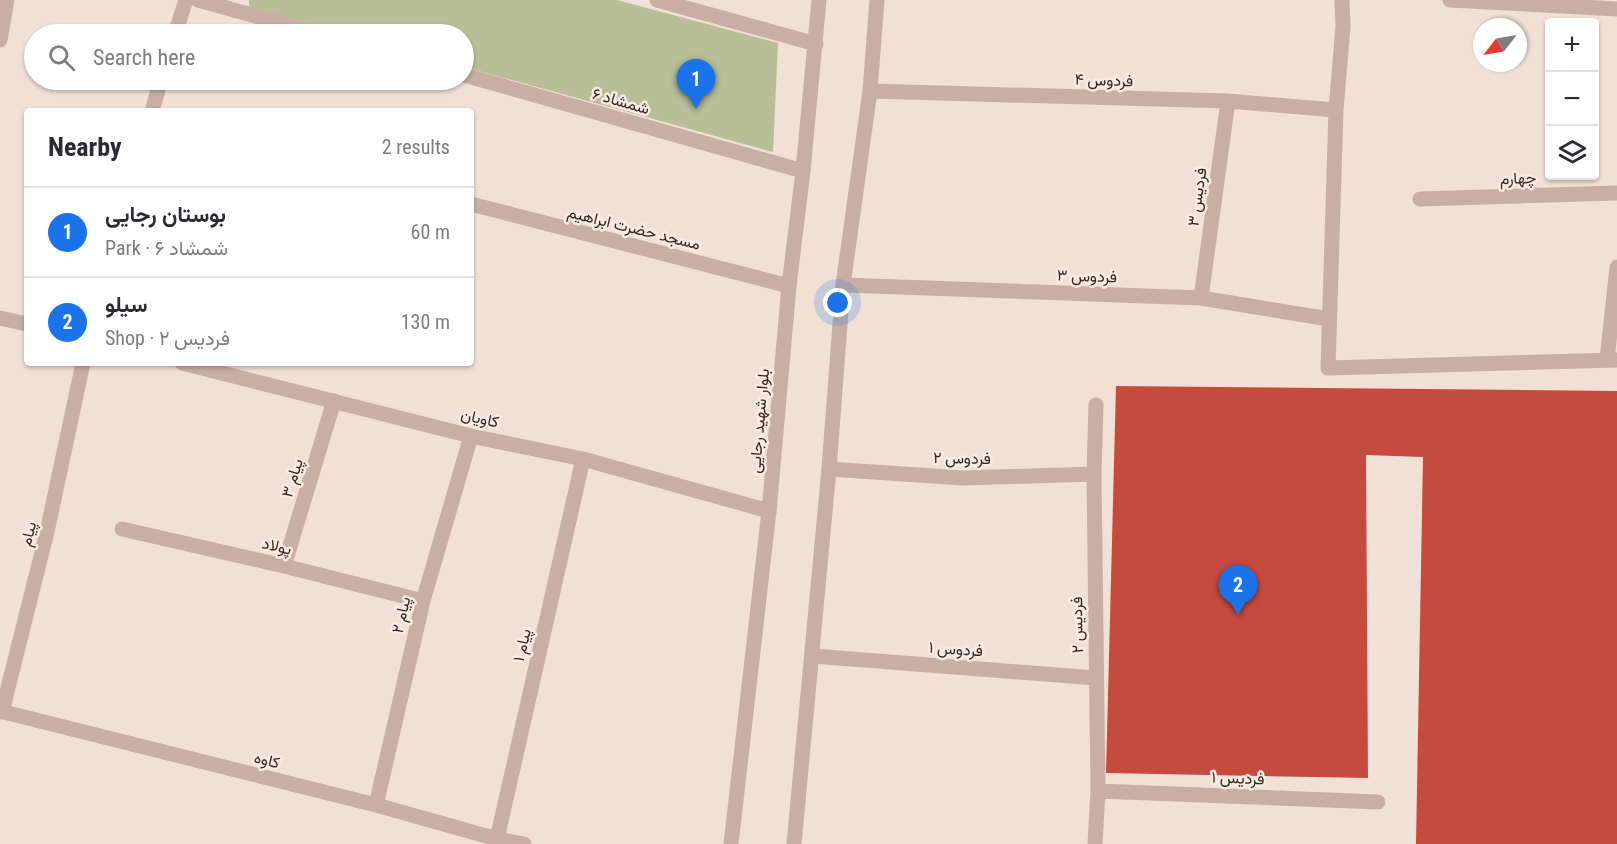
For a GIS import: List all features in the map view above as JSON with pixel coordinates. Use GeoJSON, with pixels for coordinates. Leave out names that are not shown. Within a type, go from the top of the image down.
{"type":"FeatureCollection","features":[{"type":"Feature","properties":{"kind":"street"},"geometry":{"type":"LineString","coordinates":[[0,40],[7,0]]}},
{"type":"Feature","properties":{"kind":"street"},"geometry":{"type":"LineString","coordinates":[[178,24],[186,0]]}},
{"type":"Feature","properties":{"kind":"street"},"geometry":{"type":"LineString","coordinates":[[198,0],[284,24]]}},
{"type":"Feature","properties":{"kind":"street"},"geometry":{"type":"LineString","coordinates":[[657,0],[816,44]]}},
{"type":"Feature","properties":{"kind":"street","name":"بلوار شهید رجایی"},"geometry":{"type":"LineString","coordinates":[[730,844],[769,511],[789,286],[803,171],[819,0]]}},
{"type":"Feature","properties":{"kind":"street"},"geometry":{"type":"LineString","coordinates":[[794,844],[813,656],[843,285],[870,91],[877,0]]}},
{"type":"Feature","properties":{"kind":"street"},"geometry":{"type":"LineString","coordinates":[[1342,0],[1343,27],[1336,110],[1328,368],[1612,360],[1617,267]]}},
{"type":"Feature","properties":{"kind":"street"},"geometry":{"type":"LineString","coordinates":[[1450,0],[1617,9]]}},
{"type":"Feature","properties":{"kind":"street","name":"شمشاد ۶"},"geometry":{"type":"LineString","coordinates":[[474,78],[803,171]]}},
{"type":"Feature","properties":{"kind":"street"},"geometry":{"type":"LineString","coordinates":[[153,108],[159,90]]}},
{"type":"Feature","properties":{"kind":"street","name":"فردوس ۴"},"geometry":{"type":"LineString","coordinates":[[870,91],[1228,101],[1336,110]]}},
{"type":"Feature","properties":{"kind":"street","name":"فردیس ۳"},"geometry":{"type":"LineString","coordinates":[[1201,298],[1228,101]]}},
{"type":"Feature","properties":{"kind":"street","name":"چهارم"},"geometry":{"type":"LineString","coordinates":[[1420,199],[1617,193]]}},
{"type":"Feature","properties":{"kind":"street","name":"مسجد حضرت ابراهیم"},"geometry":{"type":"LineString","coordinates":[[474,205],[789,286]]}},
{"type":"Feature","properties":{"kind":"street","name":"فردوس ۳"},"geometry":{"type":"LineString","coordinates":[[843,285],[1201,298],[1329,319]]}},
{"type":"Feature","properties":{"kind":"street"},"geometry":{"type":"LineString","coordinates":[[0,318],[24,323]]}},
{"type":"Feature","properties":{"kind":"street","name":"پیام"},"geometry":{"type":"LineString","coordinates":[[1,712],[47,532],[82,366]]}},
{"type":"Feature","properties":{"kind":"street","name":"کاویان"},"geometry":{"type":"LineString","coordinates":[[194,366],[471,435],[583,459],[769,511]]}},
{"type":"Feature","properties":{"kind":"street","name":"پیام ۳"},"geometry":{"type":"LineString","coordinates":[[284,566],[334,401]]}},
{"type":"Feature","properties":{"kind":"street","name":"فردیس ۲"},"geometry":{"type":"LineString","coordinates":[[1095,844],[1098,791],[1094,474],[1096,405]]}},
{"type":"Feature","properties":{"kind":"street","name":"پیام ۲"},"geometry":{"type":"LineString","coordinates":[[376,806],[423,601],[471,435]]}},
{"type":"Feature","properties":{"kind":"street","name":"پیام ۱"},"geometry":{"type":"LineString","coordinates":[[497,839],[583,459]]}},
{"type":"Feature","properties":{"kind":"street","name":"فردوس ۲"},"geometry":{"type":"LineString","coordinates":[[829,469],[963,478],[1094,474]]}},
{"type":"Feature","properties":{"kind":"street","name":"پولاد"},"geometry":{"type":"LineString","coordinates":[[122,529],[423,601]]}},
{"type":"Feature","properties":{"kind":"street","name":"فردوس ۱"},"geometry":{"type":"LineString","coordinates":[[813,656],[1096,678]]}},
{"type":"Feature","properties":{"kind":"street","name":"کاوه"},"geometry":{"type":"LineString","coordinates":[[1,712],[376,806],[497,839],[525,844]]}},
{"type":"Feature","properties":{"kind":"street","name":"فردیس ۱"},"geometry":{"type":"LineString","coordinates":[[1098,791],[1378,802]]}},
{"type":"Feature","properties":{"kind":"green space"},"geometry":{"type":"Polygon","coordinates":[[[249,0],[617,0],[778,43],[773,152],[474,70],[474,24],[311,24],[249,7],[249,0]]]}},
{"type":"Feature","properties":{"kind":"building"},"geometry":{"type":"Polygon","coordinates":[[[1116,386],[1617,391],[1617,844],[1416,844],[1423,457],[1366,455],[1368,778],[1106,773],[1116,386]]]}},
{"type":"Feature","properties":{"kind":"place","name":"بوستان رجایی"},"geometry":{"type":"Point","coordinates":[696,109]}},
{"type":"Feature","properties":{"kind":"place","name":"سیلو"},"geometry":{"type":"Point","coordinates":[1238,615]}}]}
